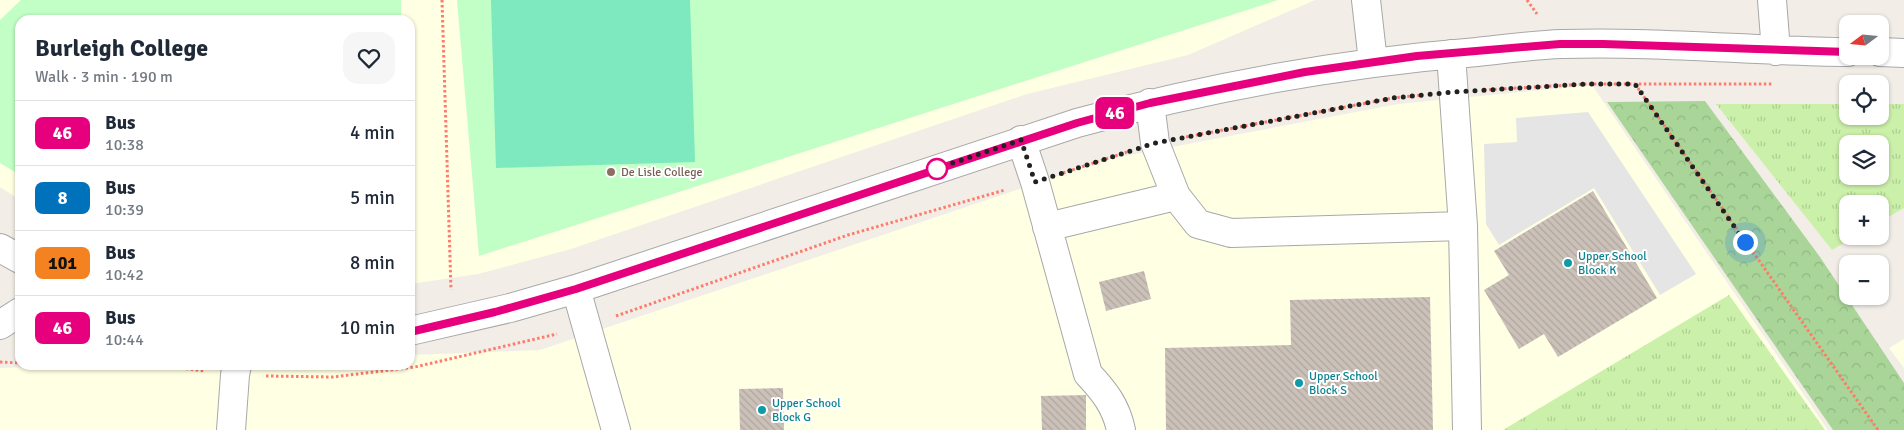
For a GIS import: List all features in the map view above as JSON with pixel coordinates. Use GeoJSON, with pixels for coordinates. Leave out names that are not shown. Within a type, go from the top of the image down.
{"type":"FeatureCollection","features":[{"type":"Feature","properties":{"kind":"street"},"geometry":{"type":"LineString","coordinates":[[1366,0],[1373,62]]}},
{"type":"Feature","properties":{"kind":"street"},"geometry":{"type":"LineString","coordinates":[[1772,0],[1776,50]]}},
{"type":"Feature","properties":{"kind":"street"},"geometry":{"type":"LineString","coordinates":[[415,331],[452,323],[576,289],[1021,140],[1150,103],[1305,72],[1373,62],[1560,44],[1839,52]]}},
{"type":"Feature","properties":{"kind":"street"},"geometry":{"type":"LineString","coordinates":[[1889,52],[1904,53]]}},
{"type":"Feature","properties":{"kind":"street"},"geometry":{"type":"LineString","coordinates":[[1451,54],[1463,226],[1466,430]]}},
{"type":"Feature","properties":{"kind":"street"},"geometry":{"type":"LineString","coordinates":[[1150,103],[1155,143],[1176,196],[1198,224],[1231,233],[1463,226]]}},
{"type":"Feature","properties":{"kind":"street"},"geometry":{"type":"LineString","coordinates":[[1021,140],[1048,227],[1088,374],[1110,399],[1118,415],[1121,430]]}},
{"type":"Feature","properties":{"kind":"street"},"geometry":{"type":"LineString","coordinates":[[1048,227],[1176,196]]}},
{"type":"Feature","properties":{"kind":"street"},"geometry":{"type":"LineString","coordinates":[[0,248],[15,256]]}},
{"type":"Feature","properties":{"kind":"street"},"geometry":{"type":"LineString","coordinates":[[576,289],[616,430]]}},
{"type":"Feature","properties":{"kind":"street"},"geometry":{"type":"LineString","coordinates":[[0,325],[15,315]]}},
{"type":"Feature","properties":{"kind":"street"},"geometry":{"type":"LineString","coordinates":[[0,335],[15,335]]}},
{"type":"Feature","properties":{"kind":"street"},"geometry":{"type":"LineString","coordinates":[[231,430],[236,370]]}},
{"type":"Feature","properties":{"kind":"path"},"geometry":{"type":"LineString","coordinates":[[442,0],[452,323]]}},
{"type":"Feature","properties":{"kind":"path"},"geometry":{"type":"LineString","coordinates":[[415,367],[586,327],[848,235],[1035,182],[1155,143],[1393,98],[1454,92],[1587,84],[1775,84]]}},
{"type":"Feature","properties":{"kind":"path"},"geometry":{"type":"LineString","coordinates":[[1635,84],[1878,430]]}},
{"type":"Feature","properties":{"kind":"path"},"geometry":{"type":"LineString","coordinates":[[0,362],[15,363]]}},
{"type":"Feature","properties":{"kind":"path"},"geometry":{"type":"LineString","coordinates":[[236,370],[333,377],[390,370]]}},
{"type":"Feature","properties":{"kind":"shaded area","name":"De Lisle College"},"geometry":{"type":"Polygon","coordinates":[[[0,0],[1315,0],[1188,55],[1027,94],[571,249],[478,274],[415,283],[415,15],[15,15],[15,197],[0,187],[0,0]]]}},
{"type":"Feature","properties":{"kind":"shaded area"},"geometry":{"type":"Polygon","coordinates":[[[1592,85],[1828,430],[0,430],[0,368],[15,368],[15,370],[415,370],[415,355],[540,350],[1109,159],[1398,104],[1592,85]]]}},
{"type":"Feature","properties":{"kind":"shaded area"},"geometry":{"type":"Polygon","coordinates":[[[1588,112],[1696,274],[1660,295],[1594,188],[1499,245],[1486,224],[1484,144],[1517,142],[1516,118],[1588,112]]]}},
{"type":"Feature","properties":{"kind":"shaded area"},"geometry":{"type":"Polygon","coordinates":[[[1904,339],[1904,368],[1889,348],[1904,339]]]}},
{"type":"Feature","properties":{"kind":"green space"},"geometry":{"type":"Polygon","coordinates":[[[21,0],[401,0],[401,15],[15,15],[15,172],[0,163],[0,20],[21,0]]]}},
{"type":"Feature","properties":{"kind":"green space","name":"De Lisle College"},"geometry":{"type":"Polygon","coordinates":[[[457,0],[1278,0],[479,256],[457,0]]]}},
{"type":"Feature","properties":{"kind":"green space"},"geometry":{"type":"Polygon","coordinates":[[[491,0],[690,0],[695,162],[496,168],[491,0]]]}},
{"type":"Feature","properties":{"kind":"green space"},"geometry":{"type":"Polygon","coordinates":[[[1705,101],[1839,286],[1839,305],[1852,305],[1904,383],[1904,430],[1833,430],[1607,102],[1705,101]]]}},
{"type":"Feature","properties":{"kind":"green space"},"geometry":{"type":"Polygon","coordinates":[[[1716,104],[1839,104],[1839,125],[1889,125],[1889,104],[1904,104],[1904,208],[1889,217],[1889,195],[1839,195],[1839,245],[1841,245],[1832,250],[1716,104]]]}},
{"type":"Feature","properties":{"kind":"green space"},"geometry":{"type":"Polygon","coordinates":[[[1729,295],[1825,430],[1503,430],[1729,295]]]}},
{"type":"Feature","properties":{"kind":"building","name":"Upper School Block K"},"geometry":{"type":"Polygon","coordinates":[[[1593,191],[1657,298],[1558,357],[1544,334],[1519,349],[1484,290],[1509,275],[1494,251],[1593,191]]]}},
{"type":"Feature","properties":{"kind":"building"},"geometry":{"type":"Polygon","coordinates":[[[1144,271],[1151,299],[1106,311],[1099,282],[1144,271]]]}},
{"type":"Feature","properties":{"kind":"building","name":"Upper School Block S"},"geometry":{"type":"Polygon","coordinates":[[[1430,297],[1433,430],[1166,430],[1165,348],[1291,345],[1290,300],[1430,297]]]}},
{"type":"Feature","properties":{"kind":"building","name":"Upper School Block G"},"geometry":{"type":"Polygon","coordinates":[[[783,388],[784,430],[740,430],[739,389],[783,388]]]}},
{"type":"Feature","properties":{"kind":"building"},"geometry":{"type":"Polygon","coordinates":[[[1086,395],[1086,430],[1042,430],[1041,396],[1086,395]]]}},
{"type":"Feature","properties":{"kind":"bus line","name":"46"},"geometry":{"type":"LineString","coordinates":[[415,331],[495,312],[576,289],[1077,123],[1150,103],[1305,72],[1417,56],[1560,44],[1839,52]]}},
{"type":"Feature","properties":{"kind":"place","name":"De Lisle College"},"geometry":{"type":"Point","coordinates":[611,172]}},
{"type":"Feature","properties":{"kind":"place","name":"Upper School Block K"},"geometry":{"type":"Point","coordinates":[1568,263]}},
{"type":"Feature","properties":{"kind":"place","name":"Upper School Block S"},"geometry":{"type":"Point","coordinates":[1299,383]}},
{"type":"Feature","properties":{"kind":"place","name":"Upper School Block G"},"geometry":{"type":"Point","coordinates":[762,410]}},
{"type":"Feature","properties":{"kind":"route"},"geometry":{"type":"LineString","coordinates":[[937,169],[932,170],[1021,140],[1035,182],[1155,143],[1393,98],[1454,92],[1587,84],[1635,84],[1745,242]]}}]}
